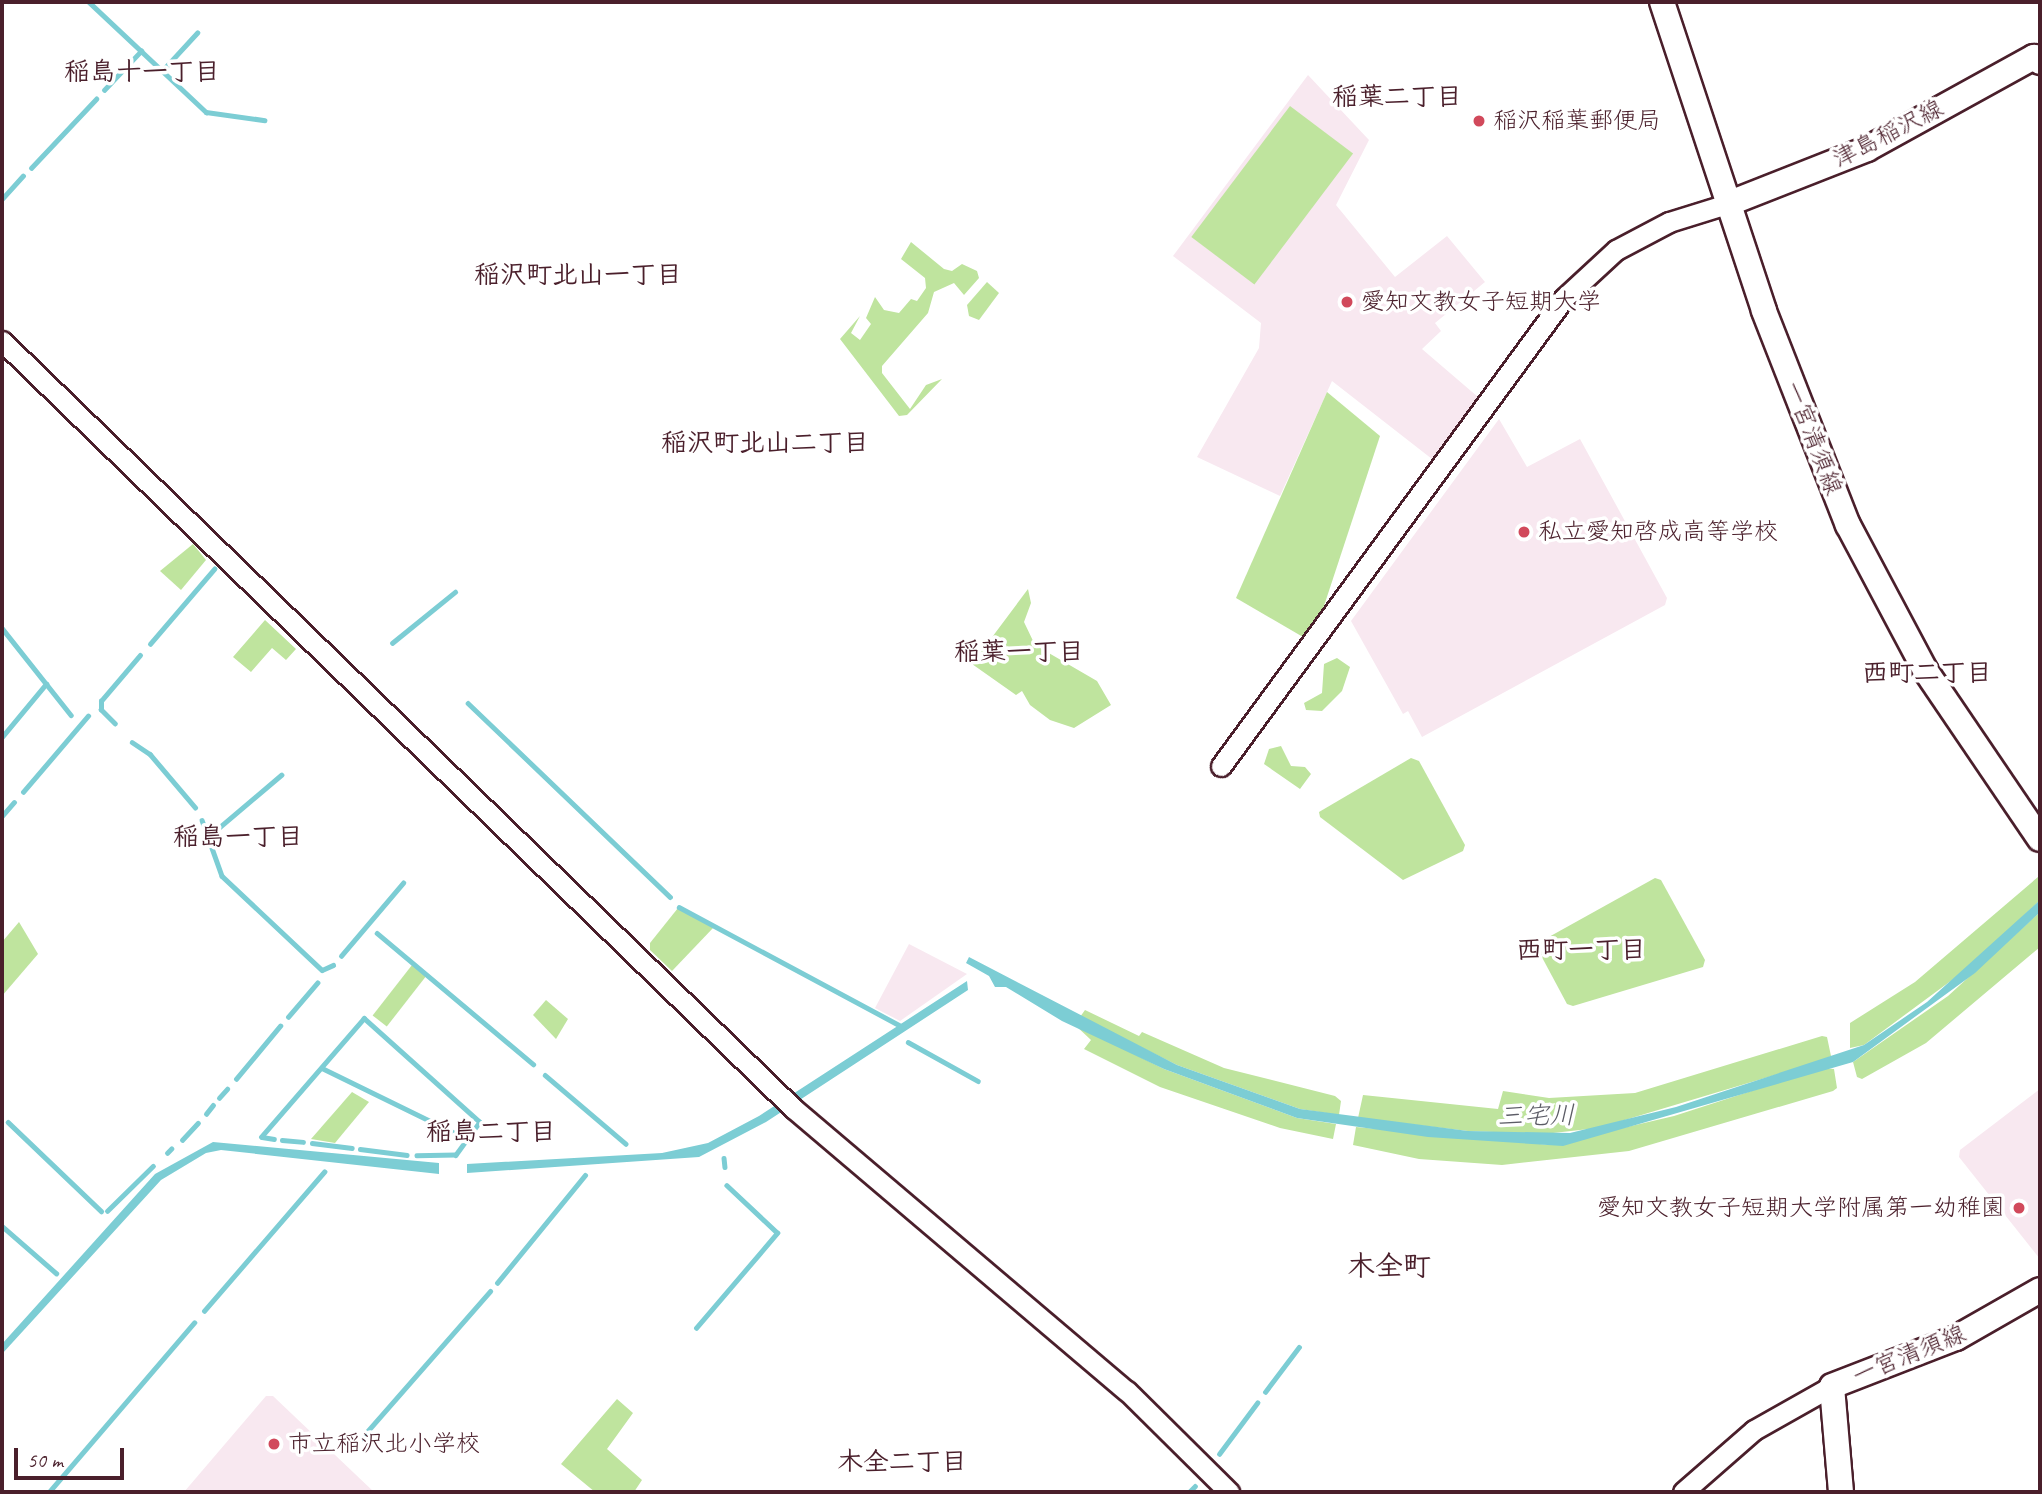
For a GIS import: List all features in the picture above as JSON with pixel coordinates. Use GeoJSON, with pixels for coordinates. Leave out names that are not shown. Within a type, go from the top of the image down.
{"type":"FeatureCollection","features":[{"type":"Feature","properties":{"kind":"main road","name":"一宮清須線"},"geometry":{"type":"LineString","coordinates":[[1662,2],[1764,311],[1848,524],[1925,670],[2040,839]]}},
{"type":"Feature","properties":{"kind":"main road","name":"津島稲沢線"},"geometry":{"type":"LineString","coordinates":[[1730,203],[1867,149],[2038,58]]}},
{"type":"Feature","properties":{"kind":"main road","name":"一宮清須線"},"geometry":{"type":"LineString","coordinates":[[1840,1492],[1832,1386],[1956,1338],[2040,1290]]}},
{"type":"Feature","properties":{"kind":"street"},"geometry":{"type":"LineString","coordinates":[[1221,766],[1564,298],[1616,250],[1669,222],[1730,203]]}},
{"type":"Feature","properties":{"kind":"street"},"geometry":{"type":"LineString","coordinates":[[2,341],[788,1103],[1127,1391],[1229,1492]]}},
{"type":"Feature","properties":{"kind":"street"},"geometry":{"type":"LineString","coordinates":[[1683,1492],[1754,1430],[1832,1386]]}},
{"type":"Feature","properties":{"kind":"shaded area","name":"愛知文教女子短期大学"},"geometry":{"type":"Polygon","coordinates":[[[1308,75],[1369,140],[1336,205],[1395,277],[1447,236],[1485,282],[1435,323],[1441,331],[1422,349],[1478,397],[1432,459],[1332,381],[1280,496],[1197,457],[1259,348],[1261,323],[1173,256],[1308,75]]]}},
{"type":"Feature","properties":{"kind":"shaded area","name":"私立愛知啓成高等学校"},"geometry":{"type":"Polygon","coordinates":[[[1499,419],[1527,467],[1580,439],[1667,598],[1665,605],[1422,737],[1408,711],[1403,714],[1351,621],[1499,419]]]}},
{"type":"Feature","properties":{"kind":"shaded area"},"geometry":{"type":"Polygon","coordinates":[[[909,944],[967,974],[900,1021],[875,1008],[909,944]]]}},
{"type":"Feature","properties":{"kind":"shaded area","name":"愛知文教女子短期大学附属第一幼稚園"},"geometry":{"type":"Polygon","coordinates":[[[2040,1089],[2040,1259],[1959,1157],[1960,1150],[2040,1089]]]}},
{"type":"Feature","properties":{"kind":"shaded area","name":"市立稲沢北小学校"},"geometry":{"type":"Polygon","coordinates":[[[266,1396],[273,1396],[374,1492],[184,1492],[266,1396]]]}},
{"type":"Feature","properties":{"kind":"green space"},"geometry":{"type":"Polygon","coordinates":[[[1290,106],[1353,154],[1254,285],[1191,237],[1290,106]]]}},
{"type":"Feature","properties":{"kind":"green space"},"geometry":{"type":"Polygon","coordinates":[[[911,242],[944,269],[952,271],[962,264],[977,271],[979,278],[964,295],[954,283],[934,292],[928,313],[882,366],[882,373],[910,409],[926,385],[942,379],[907,415],[899,416],[840,339],[860,316],[851,333],[860,340],[871,324],[866,318],[875,297],[884,310],[899,313],[911,299],[917,301],[926,288],[925,278],[901,259],[911,242]]]}},
{"type":"Feature","properties":{"kind":"green space"},"geometry":{"type":"Polygon","coordinates":[[[987,282],[999,293],[979,320],[969,316],[967,305],[987,282]]]}},
{"type":"Feature","properties":{"kind":"green space"},"geometry":{"type":"Polygon","coordinates":[[[1327,392],[1380,436],[1322,612],[1303,637],[1236,598],[1327,392]]]}},
{"type":"Feature","properties":{"kind":"green space"},"geometry":{"type":"Polygon","coordinates":[[[193,544],[206,560],[181,590],[160,571],[193,544]]]}},
{"type":"Feature","properties":{"kind":"green space"},"geometry":{"type":"Polygon","coordinates":[[[1028,589],[1031,603],[1024,622],[1035,645],[1097,681],[1111,705],[1074,728],[1050,720],[1030,705],[1022,691],[1016,695],[972,664],[1028,589]]]}},
{"type":"Feature","properties":{"kind":"green space"},"geometry":{"type":"Polygon","coordinates":[[[265,620],[296,649],[286,660],[272,648],[251,672],[233,657],[265,620]]]}},
{"type":"Feature","properties":{"kind":"green space"},"geometry":{"type":"Polygon","coordinates":[[[1337,658],[1350,667],[1342,691],[1322,711],[1306,710],[1304,703],[1322,693],[1324,664],[1337,658]]]}},
{"type":"Feature","properties":{"kind":"green space"},"geometry":{"type":"Polygon","coordinates":[[[1281,746],[1291,766],[1305,767],[1311,774],[1300,789],[1264,764],[1269,749],[1281,746]]]}},
{"type":"Feature","properties":{"kind":"green space"},"geometry":{"type":"Polygon","coordinates":[[[1411,758],[1419,761],[1465,845],[1463,851],[1403,880],[1320,817],[1319,812],[1411,758]]]}},
{"type":"Feature","properties":{"kind":"green space"},"geometry":{"type":"Polygon","coordinates":[[[2038,877],[2040,900],[1971,966],[1864,1045],[1850,1048],[1850,1023],[1915,982],[2038,877]]]}},
{"type":"Feature","properties":{"kind":"green space"},"geometry":{"type":"Polygon","coordinates":[[[1655,878],[1661,880],[1705,960],[1703,967],[1573,1006],[1567,1004],[1537,948],[1538,943],[1655,878]]]}},
{"type":"Feature","properties":{"kind":"green space"},"geometry":{"type":"Polygon","coordinates":[[[678,908],[714,927],[672,971],[650,950],[650,943],[678,908]]]}},
{"type":"Feature","properties":{"kind":"green space"},"geometry":{"type":"Polygon","coordinates":[[[2040,912],[2040,947],[1926,1043],[1862,1079],[1857,1077],[1853,1062],[1948,996],[2040,912]]]}},
{"type":"Feature","properties":{"kind":"green space"},"geometry":{"type":"Polygon","coordinates":[[[19,922],[38,954],[2,996],[2,942],[19,922]]]}},
{"type":"Feature","properties":{"kind":"green space"},"geometry":{"type":"Polygon","coordinates":[[[412,965],[426,976],[387,1027],[373,1015],[412,965]]]}},
{"type":"Feature","properties":{"kind":"green space"},"geometry":{"type":"Polygon","coordinates":[[[546,1000],[568,1019],[556,1039],[533,1015],[546,1000]]]}},
{"type":"Feature","properties":{"kind":"green space"},"geometry":{"type":"Polygon","coordinates":[[[1085,1010],[1139,1036],[1142,1032],[1224,1068],[1335,1096],[1341,1101],[1339,1115],[1300,1109],[1177,1065],[1080,1017],[1085,1010]]]}},
{"type":"Feature","properties":{"kind":"green space"},"geometry":{"type":"Polygon","coordinates":[[[1074,1024],[1164,1069],[1297,1118],[1336,1124],[1333,1139],[1280,1128],[1160,1087],[1084,1049],[1091,1040],[1074,1024]]]}},
{"type":"Feature","properties":{"kind":"green space"},"geometry":{"type":"Polygon","coordinates":[[[1822,1036],[1827,1037],[1831,1056],[1822,1061],[1598,1128],[1544,1134],[1468,1131],[1358,1118],[1363,1095],[1498,1109],[1503,1091],[1549,1098],[1635,1093],[1822,1036]]]}},
{"type":"Feature","properties":{"kind":"green space"},"geometry":{"type":"Polygon","coordinates":[[[1823,1068],[1834,1069],[1837,1088],[1833,1091],[1629,1151],[1502,1165],[1419,1159],[1353,1145],[1356,1127],[1550,1145],[1674,1116],[1823,1068]]]}},
{"type":"Feature","properties":{"kind":"green space"},"geometry":{"type":"Polygon","coordinates":[[[352,1092],[369,1102],[335,1143],[311,1139],[352,1092]]]}},
{"type":"Feature","properties":{"kind":"green space"},"geometry":{"type":"Polygon","coordinates":[[[617,1399],[633,1413],[607,1449],[642,1480],[634,1492],[595,1492],[561,1464],[617,1399]]]}},
{"type":"Feature","properties":{"kind":"water"},"geometry":{"type":"Polygon","coordinates":[[[2040,900],[2040,912],[1975,973],[1853,1062],[1563,1146],[1428,1137],[1297,1118],[1164,1069],[1062,1021],[1006,987],[995,987],[989,976],[966,963],[969,957],[1177,1065],[1300,1109],[1468,1131],[1570,1133],[1676,1107],[1864,1045],[1927,1002],[2040,900]]]}},
{"type":"Feature","properties":{"kind":"water"},"geometry":{"type":"Polygon","coordinates":[[[967,981],[968,990],[766,1122],[699,1157],[467,1173],[467,1164],[662,1153],[708,1143],[759,1116],[967,981]]]}},
{"type":"Feature","properties":{"kind":"water"},"geometry":{"type":"Polygon","coordinates":[[[213,1142],[439,1163],[439,1174],[221,1150],[206,1153],[161,1180],[2,1354],[2,1344],[155,1174],[213,1142]]]}},
{"type":"Feature","properties":{"kind":"waterway"},"geometry":{"type":"LineString","coordinates":[[89,2],[206,112],[264,120]]}},
{"type":"Feature","properties":{"kind":"waterway"},"geometry":{"type":"LineString","coordinates":[[162,71],[197,33]]}},
{"type":"Feature","properties":{"kind":"waterway"},"geometry":{"type":"LineString","coordinates":[[104,90],[141,51]]}},
{"type":"Feature","properties":{"kind":"waterway"},"geometry":{"type":"LineString","coordinates":[[31,168],[96,99]]}},
{"type":"Feature","properties":{"kind":"waterway"},"geometry":{"type":"LineString","coordinates":[[2,199],[23,176]]}},
{"type":"Feature","properties":{"kind":"waterway"},"geometry":{"type":"LineString","coordinates":[[150,644],[214,569]]}},
{"type":"Feature","properties":{"kind":"waterway"},"geometry":{"type":"LineString","coordinates":[[392,643],[455,592]]}},
{"type":"Feature","properties":{"kind":"waterway"},"geometry":{"type":"LineString","coordinates":[[2,628],[71,715]]}},
{"type":"Feature","properties":{"kind":"waterway"},"geometry":{"type":"LineString","coordinates":[[115,724],[101,710],[101,701],[140,655]]}},
{"type":"Feature","properties":{"kind":"waterway"},"geometry":{"type":"LineString","coordinates":[[2,737],[46,684]]}},
{"type":"Feature","properties":{"kind":"waterway"},"geometry":{"type":"LineString","coordinates":[[468,703],[670,897]]}},
{"type":"Feature","properties":{"kind":"waterway"},"geometry":{"type":"LineString","coordinates":[[23,792],[88,716]]}},
{"type":"Feature","properties":{"kind":"waterway"},"geometry":{"type":"LineString","coordinates":[[132,742],[150,754],[195,807]]}},
{"type":"Feature","properties":{"kind":"waterway"},"geometry":{"type":"LineString","coordinates":[[208,837],[281,775]]}},
{"type":"Feature","properties":{"kind":"waterway"},"geometry":{"type":"LineString","coordinates":[[2,816],[14,802]]}},
{"type":"Feature","properties":{"kind":"waterway"},"geometry":{"type":"LineString","coordinates":[[202,820],[222,876],[322,970],[333,965]]}},
{"type":"Feature","properties":{"kind":"waterway"},"geometry":{"type":"LineString","coordinates":[[341,956],[403,883]]}},
{"type":"Feature","properties":{"kind":"waterway"},"geometry":{"type":"LineString","coordinates":[[679,907],[903,1027]]}},
{"type":"Feature","properties":{"kind":"waterway"},"geometry":{"type":"LineString","coordinates":[[377,933],[533,1064]]}},
{"type":"Feature","properties":{"kind":"waterway"},"geometry":{"type":"LineString","coordinates":[[288,1017],[317,983]]}},
{"type":"Feature","properties":{"kind":"waterway"},"geometry":{"type":"LineString","coordinates":[[261,1137],[364,1018],[480,1122],[456,1155],[417,1156]]}},
{"type":"Feature","properties":{"kind":"waterway"},"geometry":{"type":"LineString","coordinates":[[236,1079],[280,1026]]}},
{"type":"Feature","properties":{"kind":"waterway"},"geometry":{"type":"LineString","coordinates":[[908,1042],[978,1081]]}},
{"type":"Feature","properties":{"kind":"waterway"},"geometry":{"type":"LineString","coordinates":[[322,1068],[469,1140]]}},
{"type":"Feature","properties":{"kind":"waterway"},"geometry":{"type":"LineString","coordinates":[[545,1075],[626,1144]]}},
{"type":"Feature","properties":{"kind":"waterway"},"geometry":{"type":"LineString","coordinates":[[219,1098],[227,1089]]}},
{"type":"Feature","properties":{"kind":"waterway"},"geometry":{"type":"LineString","coordinates":[[206,1114],[213,1105]]}},
{"type":"Feature","properties":{"kind":"waterway"},"geometry":{"type":"LineString","coordinates":[[8,1122],[101,1211]]}},
{"type":"Feature","properties":{"kind":"waterway"},"geometry":{"type":"LineString","coordinates":[[182,1140],[198,1123]]}},
{"type":"Feature","properties":{"kind":"waterway"},"geometry":{"type":"LineString","coordinates":[[262,1137],[274,1139]]}},
{"type":"Feature","properties":{"kind":"waterway"},"geometry":{"type":"LineString","coordinates":[[282,1140],[303,1142]]}},
{"type":"Feature","properties":{"kind":"waterway"},"geometry":{"type":"LineString","coordinates":[[312,1143],[352,1148]]}},
{"type":"Feature","properties":{"kind":"waterway"},"geometry":{"type":"LineString","coordinates":[[167,1153],[171,1149]]}},
{"type":"Feature","properties":{"kind":"waterway"},"geometry":{"type":"LineString","coordinates":[[360,1149],[407,1155]]}},
{"type":"Feature","properties":{"kind":"waterway"},"geometry":{"type":"LineString","coordinates":[[724,1158],[725,1167]]}},
{"type":"Feature","properties":{"kind":"waterway"},"geometry":{"type":"LineString","coordinates":[[107,1211],[153,1166]]}},
{"type":"Feature","properties":{"kind":"waterway"},"geometry":{"type":"LineString","coordinates":[[204,1311],[324,1172]]}},
{"type":"Feature","properties":{"kind":"waterway"},"geometry":{"type":"LineString","coordinates":[[497,1283],[585,1175]]}},
{"type":"Feature","properties":{"kind":"waterway"},"geometry":{"type":"LineString","coordinates":[[696,1328],[777,1233],[727,1186]]}},
{"type":"Feature","properties":{"kind":"waterway"},"geometry":{"type":"LineString","coordinates":[[2,1226],[56,1273]]}},
{"type":"Feature","properties":{"kind":"waterway"},"geometry":{"type":"LineString","coordinates":[[351,1450],[490,1291]]}},
{"type":"Feature","properties":{"kind":"waterway"},"geometry":{"type":"LineString","coordinates":[[49,1492],[194,1323]]}},
{"type":"Feature","properties":{"kind":"waterway"},"geometry":{"type":"LineString","coordinates":[[1265,1392],[1299,1347]]}},
{"type":"Feature","properties":{"kind":"waterway"},"geometry":{"type":"LineString","coordinates":[[1219,1454],[1257,1403]]}},
{"type":"Feature","properties":{"kind":"waterway"},"geometry":{"type":"LineString","coordinates":[[1189,1492],[1195,1486]]}},
{"type":"Feature","properties":{"kind":"place","name":"稲沢稲葉郵便局"},"geometry":{"type":"Point","coordinates":[1479,121]}},
{"type":"Feature","properties":{"kind":"place","name":"愛知文教女子短期大学"},"geometry":{"type":"Point","coordinates":[1347,302]}},
{"type":"Feature","properties":{"kind":"place","name":"私立愛知啓成高等学校"},"geometry":{"type":"Point","coordinates":[1524,532]}},
{"type":"Feature","properties":{"kind":"place","name":"愛知文教女子短期大学附属第一幼稚園"},"geometry":{"type":"Point","coordinates":[2019,1208]}},
{"type":"Feature","properties":{"kind":"place","name":"市立稲沢北小学校"},"geometry":{"type":"Point","coordinates":[274,1444]}},
{"type":"Feature","properties":{"kind":"district","name":"稲島十一丁目"},"geometry":{"type":"Point","coordinates":[142,72]}},
{"type":"Feature","properties":{"kind":"district","name":"稲葉二丁目"},"geometry":{"type":"Point","coordinates":[1397,97]}},
{"type":"Feature","properties":{"kind":"district","name":"稲沢町北山一丁目"},"geometry":{"type":"Point","coordinates":[578,275]}},
{"type":"Feature","properties":{"kind":"district","name":"稲沢町北山二丁目"},"geometry":{"type":"Point","coordinates":[765,443]}},
{"type":"Feature","properties":{"kind":"district","name":"稲葉一丁目"},"geometry":{"type":"Point","coordinates":[1019,652]}},
{"type":"Feature","properties":{"kind":"district","name":"西町二丁目"},"geometry":{"type":"Point","coordinates":[1927,673]}},
{"type":"Feature","properties":{"kind":"district","name":"稲島一丁目"},"geometry":{"type":"Point","coordinates":[238,837]}},
{"type":"Feature","properties":{"kind":"district","name":"西町一丁目"},"geometry":{"type":"Point","coordinates":[1581,950]}},
{"type":"Feature","properties":{"kind":"district","name":"稲島二丁目"},"geometry":{"type":"Point","coordinates":[491,1132]}},
{"type":"Feature","properties":{"kind":"district","name":"木全町"},"geometry":{"type":"Point","coordinates":[1389,1266]}},
{"type":"Feature","properties":{"kind":"district","name":"木全二丁目"},"geometry":{"type":"Point","coordinates":[902,1462]}},
{"type":"Feature","properties":{"kind":"water label","name":"三宅川"},"geometry":{"type":"Point","coordinates":[1536,1116]}}]}
